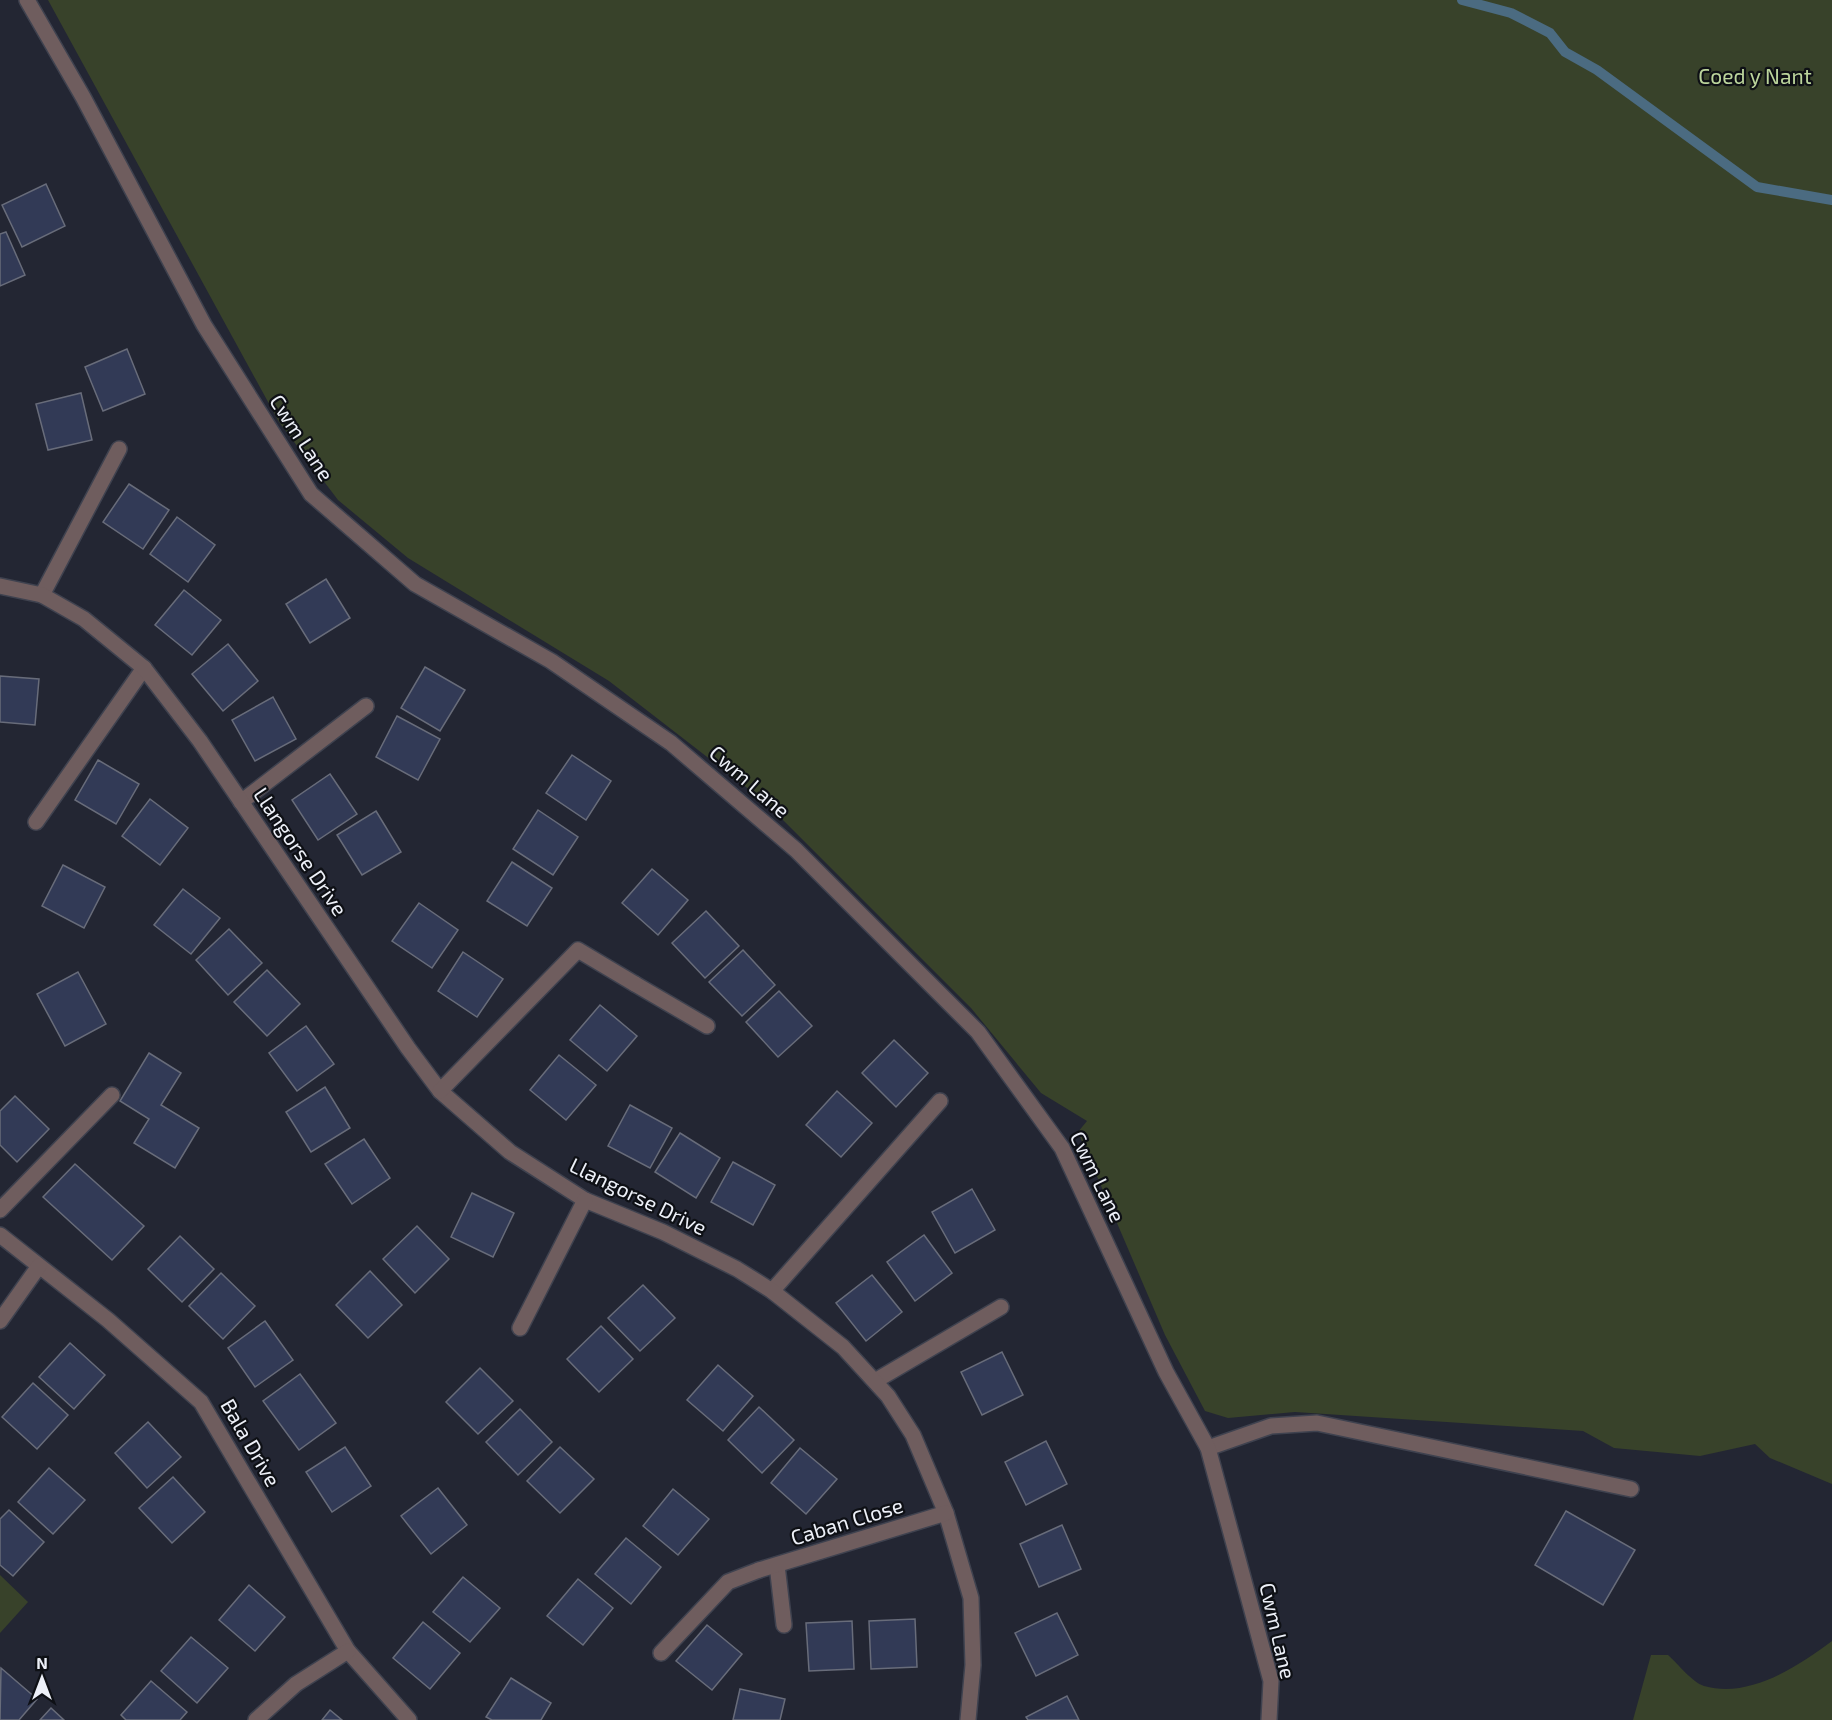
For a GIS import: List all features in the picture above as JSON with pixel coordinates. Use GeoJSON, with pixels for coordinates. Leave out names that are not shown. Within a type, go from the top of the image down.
{"type":"FeatureCollection","features":[{"type":"Feature","properties":{"kind":"street","name":"Cwm Lane"},"geometry":{"type":"LineString","coordinates":[[27,0],[83,97],[204,326],[311,494],[415,584],[551,661],[671,743],[796,850],[978,1032],[1062,1148],[1166,1372],[1208,1448],[1270,1681],[1269,1720]]}},
{"type":"Feature","properties":{"kind":"street"},"geometry":{"type":"LineString","coordinates":[[42,595],[119,449]]}},
{"type":"Feature","properties":{"kind":"street","name":"Llangorse Drive"},"geometry":{"type":"LineString","coordinates":[[0,586],[42,595],[84,619],[144,668],[200,741],[408,1048],[440,1091],[510,1152],[585,1200],[663,1232],[737,1269],[772,1291],[843,1347],[888,1396],[913,1435],[946,1513],[971,1598],[973,1665],[968,1720]]}},
{"type":"Feature","properties":{"kind":"street"},"geometry":{"type":"LineString","coordinates":[[36,822],[144,668]]}},
{"type":"Feature","properties":{"kind":"street"},"geometry":{"type":"LineString","coordinates":[[241,802],[366,706]]}},
{"type":"Feature","properties":{"kind":"street"},"geometry":{"type":"LineString","coordinates":[[440,1091],[578,950],[706,1026]]}},
{"type":"Feature","properties":{"kind":"street"},"geometry":{"type":"LineString","coordinates":[[0,1210],[112,1095]]}},
{"type":"Feature","properties":{"kind":"street"},"geometry":{"type":"LineString","coordinates":[[772,1291],[940,1101]]}},
{"type":"Feature","properties":{"kind":"street"},"geometry":{"type":"LineString","coordinates":[[520,1328],[585,1200]]}},
{"type":"Feature","properties":{"kind":"street","name":"Bala Drive"},"geometry":{"type":"LineString","coordinates":[[0,1235],[108,1320],[201,1402],[348,1651],[409,1720]]}},
{"type":"Feature","properties":{"kind":"street"},"geometry":{"type":"LineString","coordinates":[[0,1321],[39,1266]]}},
{"type":"Feature","properties":{"kind":"street"},"geometry":{"type":"LineString","coordinates":[[875,1381],[1001,1307]]}},
{"type":"Feature","properties":{"kind":"street"},"geometry":{"type":"LineString","coordinates":[[1208,1448],[1271,1425],[1317,1423],[1631,1489]]}},
{"type":"Feature","properties":{"kind":"street","name":"Caban Close"},"geometry":{"type":"LineString","coordinates":[[661,1653],[728,1582],[759,1570],[946,1513]]}},
{"type":"Feature","properties":{"kind":"street"},"geometry":{"type":"LineString","coordinates":[[777,1565],[784,1625]]}},
{"type":"Feature","properties":{"kind":"street"},"geometry":{"type":"LineString","coordinates":[[256,1720],[296,1684],[348,1651]]}},
{"type":"Feature","properties":{"kind":"green space","name":"Coed y Nant"},"geometry":{"type":"Polygon","coordinates":[[[48,0],[1832,0],[1832,1484],[1770,1458],[1755,1444],[1700,1456],[1614,1448],[1583,1431],[1295,1412],[1228,1418],[1205,1411],[1165,1335],[1078,1132],[1087,1121],[1041,1093],[971,1008],[764,801],[609,681],[408,558],[338,500],[279,422],[48,0]]]}},
{"type":"Feature","properties":{"kind":"green space"},"geometry":{"type":"Polygon","coordinates":[[[0,1575],[28,1602],[0,1633],[0,1575]]]}},
{"type":"Feature","properties":{"kind":"green space"},"geometry":{"type":"Polygon","coordinates":[[[1832,1641],[1832,1720],[1633,1720],[1651,1655],[1668,1655],[1690,1677],[1704,1686],[1721,1689],[1738,1688],[1772,1678],[1788,1670],[1832,1641]]]}},
{"type":"Feature","properties":{"kind":"building"},"geometry":{"type":"Polygon","coordinates":[[[46,184],[65,226],[22,247],[2,205],[46,184]]]}},
{"type":"Feature","properties":{"kind":"building"},"geometry":{"type":"Polygon","coordinates":[[[6,232],[25,275],[0,286],[0,234],[6,232]]]}},
{"type":"Feature","properties":{"kind":"building"},"geometry":{"type":"Polygon","coordinates":[[[127,349],[145,394],[103,411],[85,367],[127,349]]]}},
{"type":"Feature","properties":{"kind":"building"},"geometry":{"type":"Polygon","coordinates":[[[81,393],[92,440],[48,450],[36,404],[81,393]]]}},
{"type":"Feature","properties":{"kind":"building"},"geometry":{"type":"Polygon","coordinates":[[[129,484],[169,510],[143,549],[103,522],[129,484]]]}},
{"type":"Feature","properties":{"kind":"building"},"geometry":{"type":"Polygon","coordinates":[[[177,517],[215,545],[188,582],[150,554],[177,517]]]}},
{"type":"Feature","properties":{"kind":"building"},"geometry":{"type":"Polygon","coordinates":[[[326,579],[350,618],[310,643],[286,604],[326,579]]]}},
{"type":"Feature","properties":{"kind":"building"},"geometry":{"type":"Polygon","coordinates":[[[184,590],[221,620],[192,655],[155,625],[184,590]]]}},
{"type":"Feature","properties":{"kind":"building"},"geometry":{"type":"Polygon","coordinates":[[[228,644],[258,681],[223,711],[192,674],[228,644]]]}},
{"type":"Feature","properties":{"kind":"building"},"geometry":{"type":"Polygon","coordinates":[[[425,667],[465,690],[440,731],[401,708],[425,667]]]}},
{"type":"Feature","properties":{"kind":"building"},"geometry":{"type":"Polygon","coordinates":[[[0,676],[39,679],[35,725],[0,722],[0,676]]]}},
{"type":"Feature","properties":{"kind":"building"},"geometry":{"type":"Polygon","coordinates":[[[273,697],[296,739],[255,761],[232,720],[273,697]]]}},
{"type":"Feature","properties":{"kind":"building"},"geometry":{"type":"Polygon","coordinates":[[[397,716],[440,739],[418,780],[376,757],[397,716]]]}},
{"type":"Feature","properties":{"kind":"building"},"geometry":{"type":"Polygon","coordinates":[[[572,755],[611,781],[586,820],[546,793],[572,755]]]}},
{"type":"Feature","properties":{"kind":"building"},"geometry":{"type":"Polygon","coordinates":[[[98,760],[139,784],[116,824],[75,800],[98,760]]]}},
{"type":"Feature","properties":{"kind":"building"},"geometry":{"type":"Polygon","coordinates":[[[330,774],[357,814],[318,840],[292,800],[330,774]]]}},
{"type":"Feature","properties":{"kind":"building"},"geometry":{"type":"Polygon","coordinates":[[[150,799],[188,828],[160,865],[122,836],[150,799]]]}},
{"type":"Feature","properties":{"kind":"building"},"geometry":{"type":"Polygon","coordinates":[[[538,810],[578,837],[553,875],[513,849],[538,810]]]}},
{"type":"Feature","properties":{"kind":"building"},"geometry":{"type":"Polygon","coordinates":[[[376,811],[401,852],[362,875],[337,835],[376,811]]]}},
{"type":"Feature","properties":{"kind":"building"},"geometry":{"type":"Polygon","coordinates":[[[512,862],[552,888],[527,926],[487,901],[512,862]]]}},
{"type":"Feature","properties":{"kind":"building"},"geometry":{"type":"Polygon","coordinates":[[[63,865],[105,887],[84,928],[42,906],[63,865]]]}},
{"type":"Feature","properties":{"kind":"building"},"geometry":{"type":"Polygon","coordinates":[[[652,869],[688,900],[658,935],[622,903],[652,869]]]}},
{"type":"Feature","properties":{"kind":"building"},"geometry":{"type":"Polygon","coordinates":[[[183,889],[220,918],[191,954],[154,925],[183,889]]]}},
{"type":"Feature","properties":{"kind":"building"},"geometry":{"type":"Polygon","coordinates":[[[419,903],[458,930],[432,968],[392,941],[419,903]]]}},
{"type":"Feature","properties":{"kind":"building"},"geometry":{"type":"Polygon","coordinates":[[[706,911],[739,946],[705,978],[672,943],[706,911]]]}},
{"type":"Feature","properties":{"kind":"building"},"geometry":{"type":"Polygon","coordinates":[[[229,929],[262,963],[228,995],[196,960],[229,929]]]}},
{"type":"Feature","properties":{"kind":"building"},"geometry":{"type":"Polygon","coordinates":[[[743,950],[775,985],[742,1016],[709,982],[743,950]]]}},
{"type":"Feature","properties":{"kind":"building"},"geometry":{"type":"Polygon","coordinates":[[[463,952],[503,979],[477,1017],[438,991],[463,952]]]}},
{"type":"Feature","properties":{"kind":"building"},"geometry":{"type":"Polygon","coordinates":[[[267,970],[300,1004],[267,1036],[234,1002],[267,970]]]}},
{"type":"Feature","properties":{"kind":"building"},"geometry":{"type":"Polygon","coordinates":[[[78,972],[106,1024],[65,1046],[37,994],[78,972]]]}},
{"type":"Feature","properties":{"kind":"building"},"geometry":{"type":"Polygon","coordinates":[[[779,991],[812,1026],[778,1057],[746,1022],[779,991]]]}},
{"type":"Feature","properties":{"kind":"building"},"geometry":{"type":"Polygon","coordinates":[[[600,1005],[637,1036],[607,1071],[570,1040],[600,1005]]]}},
{"type":"Feature","properties":{"kind":"building"},"geometry":{"type":"Polygon","coordinates":[[[306,1026],[334,1064],[297,1091],[269,1053],[306,1026]]]}},
{"type":"Feature","properties":{"kind":"building"},"geometry":{"type":"Polygon","coordinates":[[[894,1040],[928,1073],[896,1107],[862,1073],[894,1040]]]}},
{"type":"Feature","properties":{"kind":"building"},"geometry":{"type":"Polygon","coordinates":[[[149,1053],[181,1073],[161,1105],[199,1128],[175,1168],[134,1143],[149,1119],[120,1101],[149,1053]]]}},
{"type":"Feature","properties":{"kind":"building"},"geometry":{"type":"Polygon","coordinates":[[[559,1055],[596,1085],[566,1120],[530,1090],[559,1055]]]}},
{"type":"Feature","properties":{"kind":"building"},"geometry":{"type":"Polygon","coordinates":[[[325,1087],[350,1128],[311,1152],[286,1112],[325,1087]]]}},
{"type":"Feature","properties":{"kind":"building"},"geometry":{"type":"Polygon","coordinates":[[[837,1091],[872,1123],[841,1157],[806,1125],[837,1091]]]}},
{"type":"Feature","properties":{"kind":"building"},"geometry":{"type":"Polygon","coordinates":[[[15,1096],[49,1129],[17,1162],[0,1145],[0,1111],[15,1096]]]}},
{"type":"Feature","properties":{"kind":"building"},"geometry":{"type":"Polygon","coordinates":[[[630,1105],[672,1128],[650,1168],[608,1146],[630,1105]]]}},
{"type":"Feature","properties":{"kind":"building"},"geometry":{"type":"Polygon","coordinates":[[[680,1133],[720,1158],[696,1198],[655,1172],[680,1133]]]}},
{"type":"Feature","properties":{"kind":"building"},"geometry":{"type":"Polygon","coordinates":[[[364,1139],[390,1178],[352,1204],[325,1164],[364,1139]]]}},
{"type":"Feature","properties":{"kind":"building"},"geometry":{"type":"Polygon","coordinates":[[[733,1162],[775,1185],[753,1225],[711,1202],[733,1162]]]}},
{"type":"Feature","properties":{"kind":"building"},"geometry":{"type":"Polygon","coordinates":[[[75,1164],[144,1226],[112,1260],[43,1197],[75,1164]]]}},
{"type":"Feature","properties":{"kind":"building"},"geometry":{"type":"Polygon","coordinates":[[[972,1189],[995,1230],[955,1253],[932,1212],[972,1189]]]}},
{"type":"Feature","properties":{"kind":"building"},"geometry":{"type":"Polygon","coordinates":[[[472,1193],[514,1213],[493,1257],[451,1237],[472,1193]]]}},
{"type":"Feature","properties":{"kind":"building"},"geometry":{"type":"Polygon","coordinates":[[[417,1226],[449,1259],[415,1293],[383,1259],[417,1226]]]}},
{"type":"Feature","properties":{"kind":"building"},"geometry":{"type":"Polygon","coordinates":[[[924,1235],[952,1273],[915,1301],[887,1262],[924,1235]]]}},
{"type":"Feature","properties":{"kind":"building"},"geometry":{"type":"Polygon","coordinates":[[[180,1236],[214,1269],[182,1302],[148,1269],[180,1236]]]}},
{"type":"Feature","properties":{"kind":"building"},"geometry":{"type":"Polygon","coordinates":[[[370,1271],[402,1305],[368,1338],[336,1305],[370,1271]]]}},
{"type":"Feature","properties":{"kind":"building"},"geometry":{"type":"Polygon","coordinates":[[[221,1273],[255,1306],[223,1339],[189,1306],[221,1273]]]}},
{"type":"Feature","properties":{"kind":"building"},"geometry":{"type":"Polygon","coordinates":[[[872,1275],[902,1312],[866,1341],[836,1303],[872,1275]]]}},
{"type":"Feature","properties":{"kind":"building"},"geometry":{"type":"Polygon","coordinates":[[[643,1285],[675,1318],[640,1351],[608,1318],[643,1285]]]}},
{"type":"Feature","properties":{"kind":"building"},"geometry":{"type":"Polygon","coordinates":[[[265,1321],[293,1360],[255,1387],[228,1348],[265,1321]]]}},
{"type":"Feature","properties":{"kind":"building"},"geometry":{"type":"Polygon","coordinates":[[[601,1326],[633,1359],[599,1392],[567,1359],[601,1326]]]}},
{"type":"Feature","properties":{"kind":"building"},"geometry":{"type":"Polygon","coordinates":[[[70,1343],[105,1375],[74,1409],[39,1377],[70,1343]]]}},
{"type":"Feature","properties":{"kind":"building"},"geometry":{"type":"Polygon","coordinates":[[[1002,1352],[1023,1395],[982,1415],[961,1372],[1002,1352]]]}},
{"type":"Feature","properties":{"kind":"building"},"geometry":{"type":"Polygon","coordinates":[[[718,1365],[753,1396],[723,1431],[687,1400],[718,1365]]]}},
{"type":"Feature","properties":{"kind":"building"},"geometry":{"type":"Polygon","coordinates":[[[480,1368],[513,1401],[478,1434],[446,1402],[480,1368]]]}},
{"type":"Feature","properties":{"kind":"building"},"geometry":{"type":"Polygon","coordinates":[[[300,1374],[336,1423],[299,1450],[263,1401],[300,1374]]]}},
{"type":"Feature","properties":{"kind":"building"},"geometry":{"type":"Polygon","coordinates":[[[33,1383],[68,1415],[37,1449],[2,1417],[33,1383]]]}},
{"type":"Feature","properties":{"kind":"building"},"geometry":{"type":"Polygon","coordinates":[[[759,1407],[794,1440],[762,1473],[728,1440],[759,1407]]]}},
{"type":"Feature","properties":{"kind":"building"},"geometry":{"type":"Polygon","coordinates":[[[520,1409],[552,1442],[518,1475],[486,1442],[520,1409]]]}},
{"type":"Feature","properties":{"kind":"building"},"geometry":{"type":"Polygon","coordinates":[[[148,1422],[181,1457],[147,1488],[115,1453],[148,1422]]]}},
{"type":"Feature","properties":{"kind":"building"},"geometry":{"type":"Polygon","coordinates":[[[1046,1441],[1067,1484],[1026,1505],[1005,1462],[1046,1441]]]}},
{"type":"Feature","properties":{"kind":"building"},"geometry":{"type":"Polygon","coordinates":[[[345,1447],[371,1486],[332,1512],[306,1472],[345,1447]]]}},
{"type":"Feature","properties":{"kind":"building"},"geometry":{"type":"Polygon","coordinates":[[[560,1447],[594,1479],[560,1513],[527,1481],[560,1447]]]}},
{"type":"Feature","properties":{"kind":"building"},"geometry":{"type":"Polygon","coordinates":[[[800,1448],[837,1479],[806,1514],[771,1483],[800,1448]]]}},
{"type":"Feature","properties":{"kind":"building"},"geometry":{"type":"Polygon","coordinates":[[[49,1468],[85,1500],[53,1534],[18,1502],[49,1468]]]}},
{"type":"Feature","properties":{"kind":"building"},"geometry":{"type":"Polygon","coordinates":[[[173,1477],[205,1512],[172,1543],[139,1508],[173,1477]]]}},
{"type":"Feature","properties":{"kind":"building"},"geometry":{"type":"Polygon","coordinates":[[[438,1488],[467,1525],[431,1554],[401,1516],[438,1488]]]}},
{"type":"Feature","properties":{"kind":"building"},"geometry":{"type":"Polygon","coordinates":[[[673,1489],[709,1519],[678,1555],[643,1526],[673,1489]]]}},
{"type":"Feature","properties":{"kind":"building"},"geometry":{"type":"Polygon","coordinates":[[[9,1510],[44,1542],[13,1576],[0,1565],[0,1519],[9,1510]]]}},
{"type":"Feature","properties":{"kind":"building"},"geometry":{"type":"Polygon","coordinates":[[[1566,1511],[1635,1550],[1603,1605],[1535,1565],[1566,1511]]]}},
{"type":"Feature","properties":{"kind":"building"},"geometry":{"type":"Polygon","coordinates":[[[1062,1525],[1081,1569],[1039,1587],[1020,1544],[1062,1525]]]}},
{"type":"Feature","properties":{"kind":"building"},"geometry":{"type":"Polygon","coordinates":[[[626,1538],[661,1567],[631,1604],[595,1574],[626,1538]]]}},
{"type":"Feature","properties":{"kind":"building"},"geometry":{"type":"Polygon","coordinates":[[[463,1577],[500,1608],[470,1642],[433,1612],[463,1577]]]}},
{"type":"Feature","properties":{"kind":"building"},"geometry":{"type":"Polygon","coordinates":[[[578,1579],[613,1608],[583,1645],[547,1616],[578,1579]]]}},
{"type":"Feature","properties":{"kind":"building"},"geometry":{"type":"Polygon","coordinates":[[[249,1585],[285,1617],[255,1651],[219,1620],[249,1585]]]}},
{"type":"Feature","properties":{"kind":"building"},"geometry":{"type":"Polygon","coordinates":[[[1057,1613],[1078,1655],[1036,1676],[1015,1633],[1057,1613]]]}},
{"type":"Feature","properties":{"kind":"building"},"geometry":{"type":"Polygon","coordinates":[[[915,1619],[917,1667],[871,1669],[869,1621],[915,1619]]]}},
{"type":"Feature","properties":{"kind":"building"},"geometry":{"type":"Polygon","coordinates":[[[852,1621],[854,1669],[809,1671],[806,1623],[852,1621]]]}},
{"type":"Feature","properties":{"kind":"building"},"geometry":{"type":"Polygon","coordinates":[[[423,1622],[460,1653],[430,1689],[393,1658],[423,1622]]]}},
{"type":"Feature","properties":{"kind":"building"},"geometry":{"type":"Polygon","coordinates":[[[707,1625],[742,1654],[712,1690],[676,1661],[707,1625]]]}},
{"type":"Feature","properties":{"kind":"building"},"geometry":{"type":"Polygon","coordinates":[[[191,1637],[228,1668],[197,1703],[161,1671],[191,1637]]]}},
{"type":"Feature","properties":{"kind":"building"},"geometry":{"type":"Polygon","coordinates":[[[1,1668],[37,1699],[19,1720],[0,1720],[1,1668]]]}},
{"type":"Feature","properties":{"kind":"building"},"geometry":{"type":"Polygon","coordinates":[[[511,1678],[551,1703],[541,1720],[492,1720],[486,1717],[511,1678]]]}},
{"type":"Feature","properties":{"kind":"building"},"geometry":{"type":"Polygon","coordinates":[[[151,1681],[187,1712],[180,1720],[126,1720],[121,1715],[151,1681]]]}},
{"type":"Feature","properties":{"kind":"building"},"geometry":{"type":"Polygon","coordinates":[[[740,1689],[785,1699],[780,1720],[733,1720],[740,1689]]]}},
{"type":"Feature","properties":{"kind":"building"},"geometry":{"type":"Polygon","coordinates":[[[1067,1696],[1079,1720],[1028,1720],[1026,1717],[1067,1696]]]}},
{"type":"Feature","properties":{"kind":"building"},"geometry":{"type":"Polygon","coordinates":[[[51,1708],[64,1720],[40,1720],[51,1708]]]}},
{"type":"Feature","properties":{"kind":"building"},"geometry":{"type":"Polygon","coordinates":[[[330,1710],[342,1720],[322,1720],[330,1710]]]}},
{"type":"Feature","properties":{"kind":"waterway"},"geometry":{"type":"LineString","coordinates":[[1462,0],[1511,13],[1550,33],[1565,52],[1597,70],[1757,187],[1832,200]]}}]}
